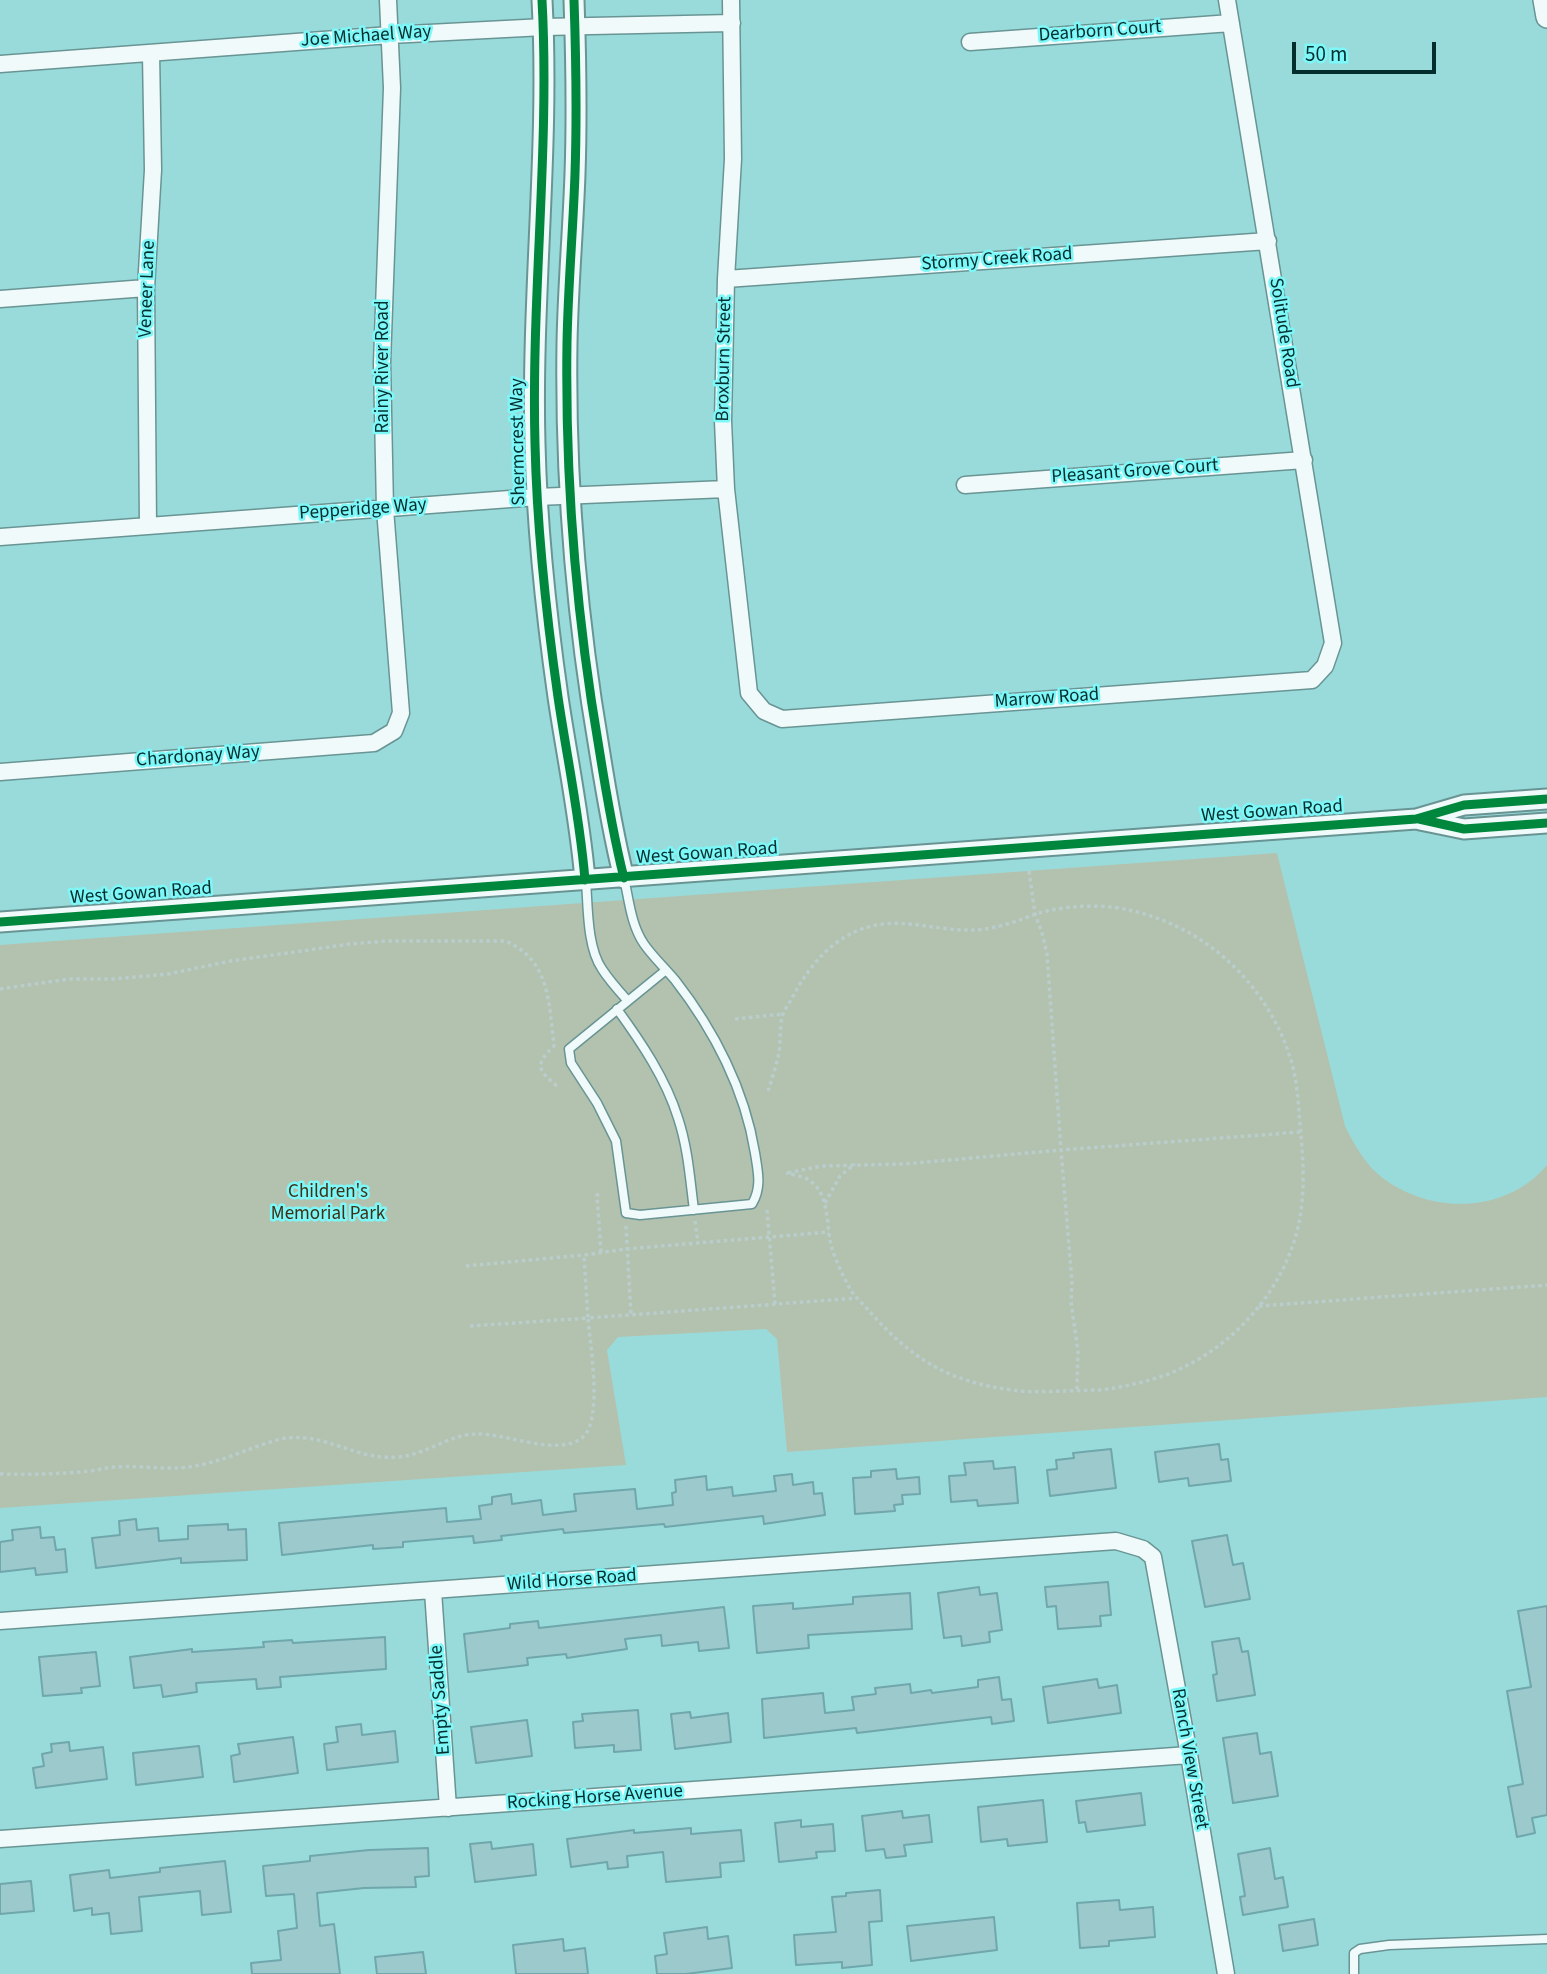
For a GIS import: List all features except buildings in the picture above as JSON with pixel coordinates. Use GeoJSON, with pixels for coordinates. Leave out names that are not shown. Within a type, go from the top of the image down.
{"type":"FeatureCollection","features":[{"type":"Feature","properties":{"kind":"main road"},"geometry":{"type":"LineString","coordinates":[[1544,0],[1547,17]]}},
{"type":"Feature","properties":{"kind":"street","name":"Rainy River Road"},"geometry":{"type":"LineString","coordinates":[[388,0],[392,88],[382,363],[385,509],[401,713],[394,731]]}},
{"type":"Feature","properties":{"kind":"street","name":"Shermcrest Way"},"geometry":{"type":"LineString","coordinates":[[542,0],[544,138],[536,324],[537,497],[544,596],[582,844],[585,880]]}},
{"type":"Feature","properties":{"kind":"street"},"geometry":{"type":"LineString","coordinates":[[574,0],[575,173],[567,344],[570,496],[577,594],[591,704],[624,878]]}},
{"type":"Feature","properties":{"kind":"street","name":"Broxburn Street"},"geometry":{"type":"LineString","coordinates":[[731,0],[733,159],[726,279],[723,421],[726,489],[749,693],[764,711]]}},
{"type":"Feature","properties":{"kind":"street","name":"Solitude Road"},"geometry":{"type":"LineString","coordinates":[[1227,0],[1333,643],[1325,666]]}},
{"type":"Feature","properties":{"kind":"street","name":"Joe Michael Way"},"geometry":{"type":"LineString","coordinates":[[0,64],[390,35],[544,27],[732,23]]}},
{"type":"Feature","properties":{"kind":"street","name":"Dearborn Court"},"geometry":{"type":"LineString","coordinates":[[970,42],[1231,23]]}},
{"type":"Feature","properties":{"kind":"street","name":"Veneer Lane"},"geometry":{"type":"LineString","coordinates":[[148,526],[146,288],[153,170],[151,53]]}},
{"type":"Feature","properties":{"kind":"street","name":"Stormy Creek Road"},"geometry":{"type":"LineString","coordinates":[[726,279],[1268,241]]}},
{"type":"Feature","properties":{"kind":"street"},"geometry":{"type":"LineString","coordinates":[[0,299],[146,288]]}},
{"type":"Feature","properties":{"kind":"street","name":"Pleasant Grove Court"},"geometry":{"type":"LineString","coordinates":[[965,485],[1304,460]]}},
{"type":"Feature","properties":{"kind":"street","name":"Pepperidge Way"},"geometry":{"type":"LineString","coordinates":[[0,537],[537,497],[726,489]]}},
{"type":"Feature","properties":{"kind":"street","name":"Marrow Road"},"geometry":{"type":"LineString","coordinates":[[764,711],[782,719],[1312,680],[1325,666]]}},
{"type":"Feature","properties":{"kind":"street","name":"Chardonay Way"},"geometry":{"type":"LineString","coordinates":[[0,772],[374,743],[394,731]]}},
{"type":"Feature","properties":{"kind":"street","name":"West Gowan Road"},"geometry":{"type":"LineString","coordinates":[[0,922],[1416,819],[1464,805],[1547,799]]}},
{"type":"Feature","properties":{"kind":"street","name":"West Gowan Road"},"geometry":{"type":"LineString","coordinates":[[1416,819],[1464,828],[1547,823]]}},
{"type":"Feature","properties":{"kind":"street","name":"Wild Horse Road"},"geometry":{"type":"LineString","coordinates":[[0,1621],[1116,1541],[1143,1549]]}},
{"type":"Feature","properties":{"kind":"street","name":"Ranch View Street"},"geometry":{"type":"LineString","coordinates":[[1143,1549],[1153,1558],[1226,1974]]}},
{"type":"Feature","properties":{"kind":"street","name":"Empty Saddle"},"geometry":{"type":"LineString","coordinates":[[433,1591],[448,1808]]}},
{"type":"Feature","properties":{"kind":"street","name":"Rocking Horse Avenue"},"geometry":{"type":"LineString","coordinates":[[0,1839],[1189,1755]]}},
{"type":"Feature","properties":{"kind":"lane"},"geometry":{"type":"LineString","coordinates":[[624,878],[634,924],[644,943],[666,970],[709,1030],[736,1084],[753,1138],[760,1181],[759,1193],[752,1204],[626,1213],[617,1141],[571,1063],[569,1049],[666,970]]}},
{"type":"Feature","properties":{"kind":"lane"},"geometry":{"type":"LineString","coordinates":[[585,880],[596,957],[601,968],[627,1000]]}},
{"type":"Feature","properties":{"kind":"lane"},"geometry":{"type":"LineString","coordinates":[[617,1009],[658,1073],[678,1117],[688,1162],[694,1210]]}},
{"type":"Feature","properties":{"kind":"lane"},"geometry":{"type":"LineString","coordinates":[[1354,1974],[1354,1953],[1360,1949],[1389,1945],[1547,1939]]}},
{"type":"Feature","properties":{"kind":"path"},"geometry":{"type":"LineString","coordinates":[[1029,871],[1035,914],[1047,954],[1072,1302],[1078,1351],[1077,1390]]}},
{"type":"Feature","properties":{"kind":"path"},"geometry":{"type":"LineString","coordinates":[[768,1091],[779,1054],[783,1014],[797,987],[828,949],[849,934],[877,925],[922,924],[953,930],[974,930],[998,927],[1048,910],[1107,907],[1130,910],[1167,922],[1210,945],[1251,984],[1267,1005],[1290,1056],[1301,1132],[1304,1182],[1299,1221],[1290,1252],[1276,1282],[1235,1333],[1181,1369],[1110,1389],[1017,1391],[954,1377],[918,1359],[883,1326],[851,1290],[832,1247],[825,1203],[816,1188],[807,1179],[786,1173],[821,1166],[904,1164],[1301,1132]]}},
{"type":"Feature","properties":{"kind":"path"},"geometry":{"type":"LineString","coordinates":[[0,989],[70,979],[114,979],[168,974],[231,961],[350,943],[505,941],[519,946],[531,958],[545,985],[554,1046],[540,1065],[542,1074],[557,1086]]}},
{"type":"Feature","properties":{"kind":"path"},"geometry":{"type":"LineString","coordinates":[[735,1019],[783,1014]]}},
{"type":"Feature","properties":{"kind":"path"},"geometry":{"type":"LineString","coordinates":[[825,1203],[840,1176],[855,1164]]}},
{"type":"Feature","properties":{"kind":"path"},"geometry":{"type":"LineString","coordinates":[[601,1194],[597,1195],[601,1252]]}},
{"type":"Feature","properties":{"kind":"path"},"geometry":{"type":"LineString","coordinates":[[694,1210],[698,1243]]}},
{"type":"Feature","properties":{"kind":"path"},"geometry":{"type":"LineString","coordinates":[[767,1210],[775,1304]]}},
{"type":"Feature","properties":{"kind":"path"},"geometry":{"type":"LineString","coordinates":[[626,1213],[631,1315]]}},
{"type":"Feature","properties":{"kind":"path"},"geometry":{"type":"LineString","coordinates":[[466,1266],[829,1232]]}},
{"type":"Feature","properties":{"kind":"path"},"geometry":{"type":"LineString","coordinates":[[0,1474],[56,1474],[117,1467],[170,1469],[207,1463],[283,1438],[306,1436],[360,1454],[384,1458],[424,1452],[457,1437],[475,1434],[551,1445],[568,1443],[583,1437],[590,1426],[594,1408],[584,1255]]}},
{"type":"Feature","properties":{"kind":"path"},"geometry":{"type":"LineString","coordinates":[[1259,1306],[1547,1285]]}},
{"type":"Feature","properties":{"kind":"path"},"geometry":{"type":"LineString","coordinates":[[470,1326],[858,1298]]}},
{"type":"Feature","properties":{"kind":"green space","name":"Children's Memorial Park"},"geometry":{"type":"Polygon","coordinates":[[[1277,853],[1345,1126],[1369,1164],[1379,1175],[1399,1188],[1420,1197],[1443,1203],[1466,1204],[1488,1201],[1510,1193],[1530,1181],[1547,1165],[1547,1397],[787,1452],[777,1339],[766,1329],[618,1337],[607,1350],[626,1465],[0,1508],[0,945],[1277,853]]]}},
{"type":"Feature","properties":{"kind":"cycle path"},"geometry":{"type":"LineString","coordinates":[[542,0],[544,111],[534,388],[536,476],[550,634],[585,880]]}},
{"type":"Feature","properties":{"kind":"cycle path"},"geometry":{"type":"LineString","coordinates":[[574,0],[576,152],[567,343],[570,496],[578,597],[591,698],[624,878]]}},
{"type":"Feature","properties":{"kind":"cycle path"},"geometry":{"type":"LineString","coordinates":[[0,922],[1416,819],[1464,805],[1547,799]]}},
{"type":"Feature","properties":{"kind":"cycle path"},"geometry":{"type":"LineString","coordinates":[[1419,819],[1464,829],[1547,823]]}}]}
